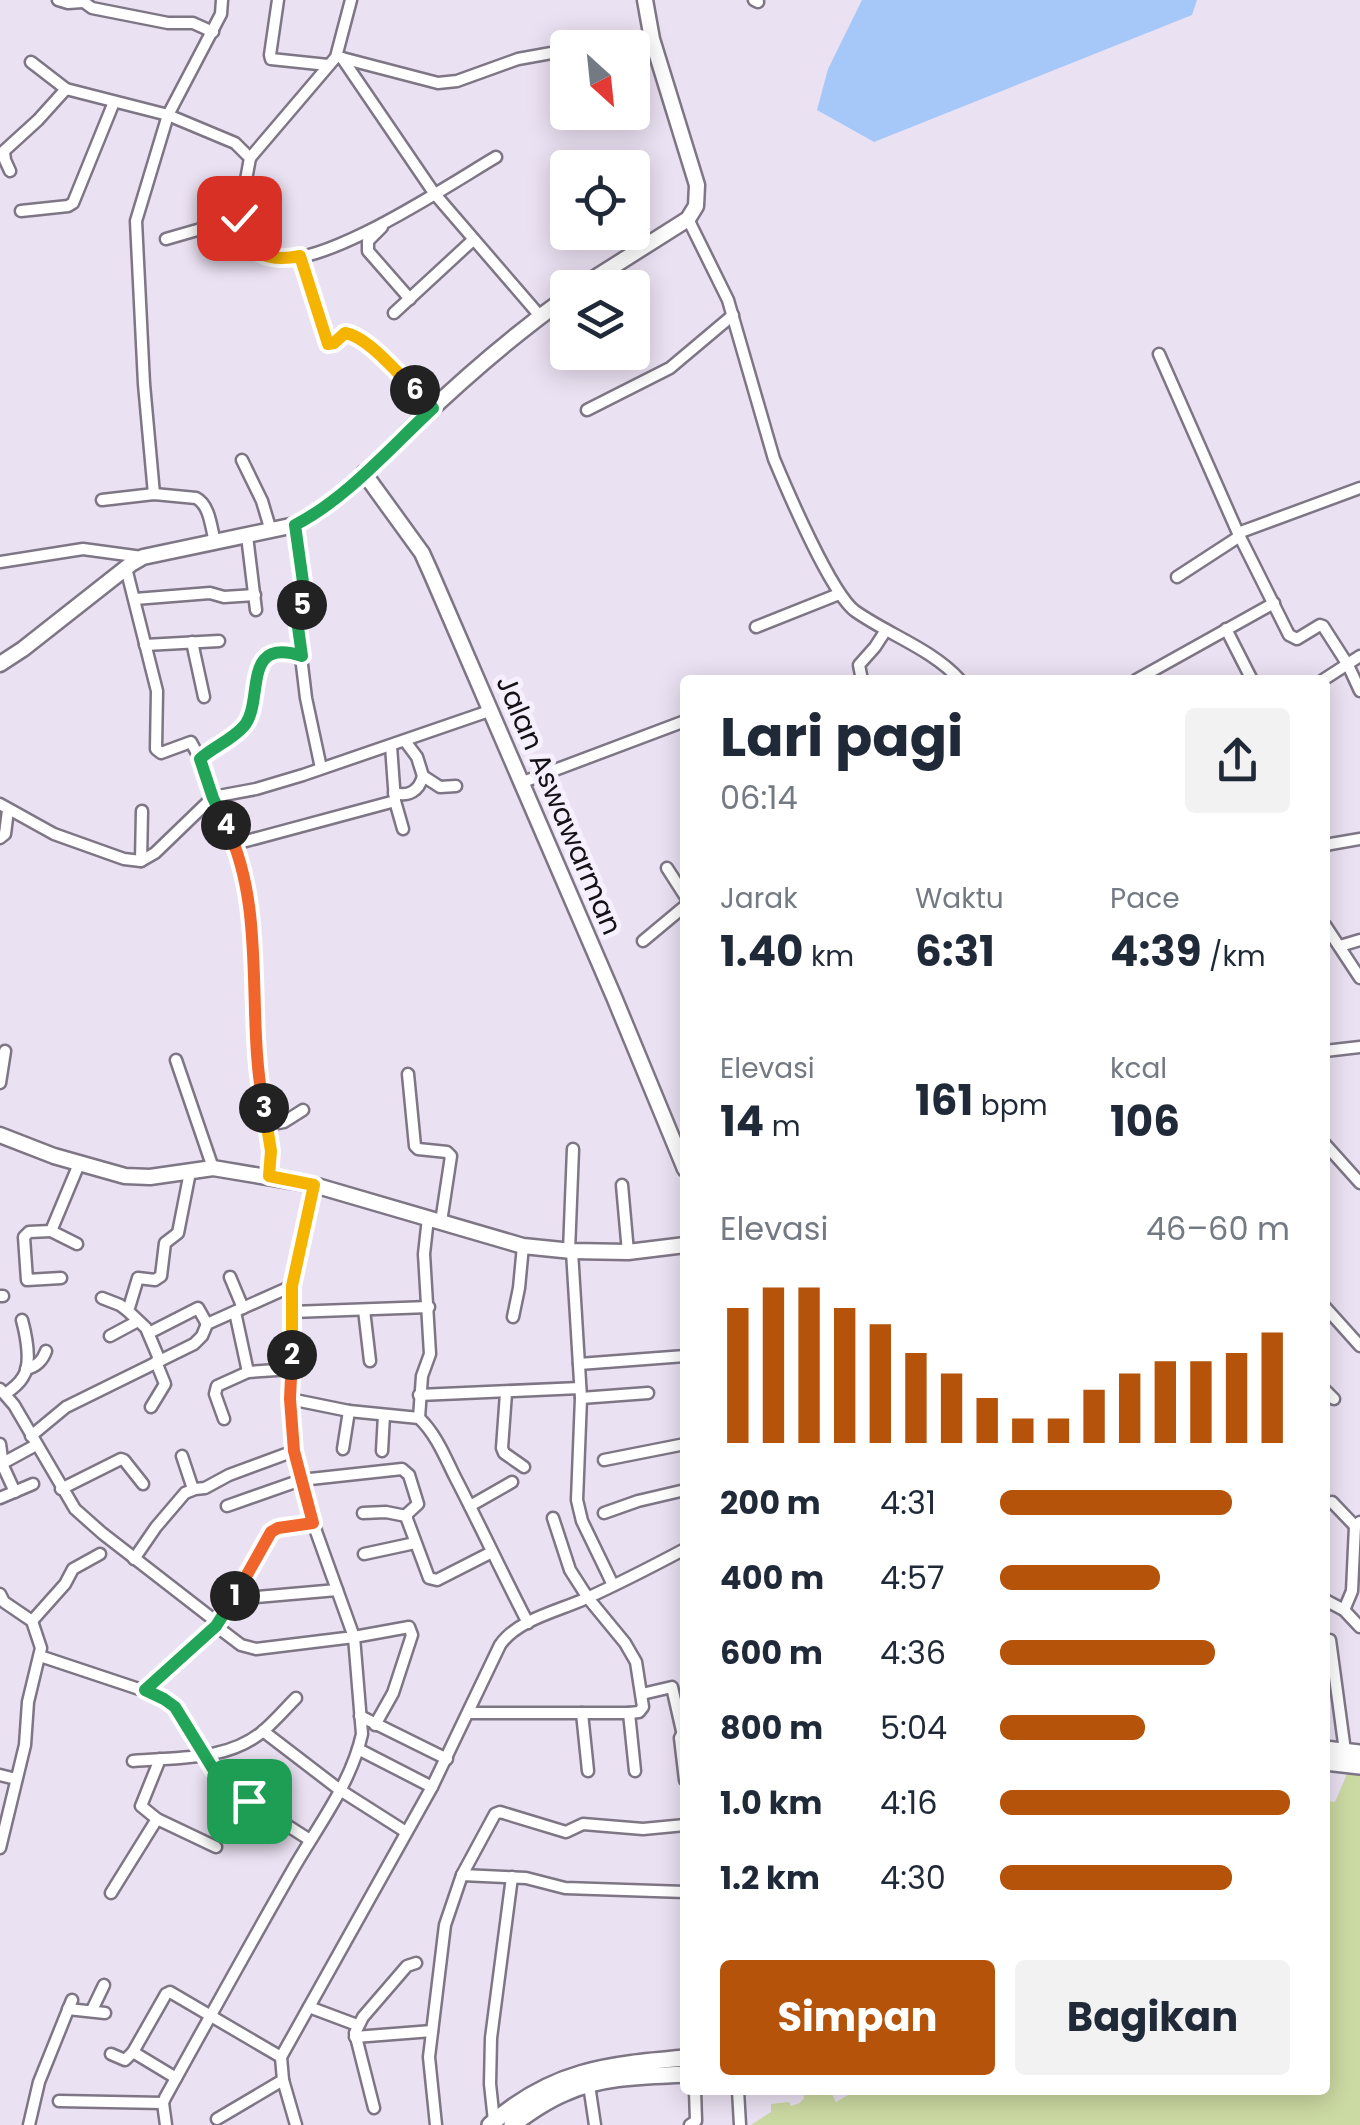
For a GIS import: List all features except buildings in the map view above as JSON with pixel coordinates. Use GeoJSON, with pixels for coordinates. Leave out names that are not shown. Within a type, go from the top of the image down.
{"type":"FeatureCollection","features":[{"type":"Feature","properties":{"kind":"main road"},"geometry":{"type":"LineString","coordinates":[[1330,1763],[1360,1766]]}},
{"type":"Feature","properties":{"kind":"main road"},"geometry":{"type":"LineString","coordinates":[[492,2123],[527,2098],[574,2075],[616,2064],[680,2058]]}},
{"type":"Feature","properties":{"kind":"main road"},"geometry":{"type":"LineString","coordinates":[[512,2125],[567,2092],[589,2085],[680,2074]]}},
{"type":"Feature","properties":{"kind":"street"},"geometry":{"type":"LineString","coordinates":[[58,0],[81,1],[92,8],[168,23],[193,22],[213,32]]}},
{"type":"Feature","properties":{"kind":"street"},"geometry":{"type":"LineString","coordinates":[[154,494],[136,221],[168,115],[222,14],[222,0]]}},
{"type":"Feature","properties":{"kind":"street"},"geometry":{"type":"LineString","coordinates":[[278,0],[272,59],[335,60],[447,83],[518,59],[550,53]]}},
{"type":"Feature","properties":{"kind":"street"},"geometry":{"type":"LineString","coordinates":[[351,0],[335,60],[250,158],[239,218],[246,238],[261,255],[284,260],[336,247],[496,157]]}},
{"type":"Feature","properties":{"kind":"street"},"geometry":{"type":"LineString","coordinates":[[608,270],[688,219],[696,206],[697,185],[652,39],[645,0]]}},
{"type":"Feature","properties":{"kind":"street"},"geometry":{"type":"LineString","coordinates":[[335,60],[434,193],[540,316]]}},
{"type":"Feature","properties":{"kind":"street"},"geometry":{"type":"LineString","coordinates":[[31,62],[66,89],[168,115],[235,142],[250,158]]}},
{"type":"Feature","properties":{"kind":"street"},"geometry":{"type":"LineString","coordinates":[[10,171],[4,151],[66,89]]}},
{"type":"Feature","properties":{"kind":"street"},"geometry":{"type":"LineString","coordinates":[[21,211],[73,203],[114,102]]}},
{"type":"Feature","properties":{"kind":"street"},"geometry":{"type":"LineString","coordinates":[[394,217],[368,241],[368,251],[410,299]]}},
{"type":"Feature","properties":{"kind":"street"},"geometry":{"type":"LineString","coordinates":[[166,240],[239,218]]}},
{"type":"Feature","properties":{"kind":"street"},"geometry":{"type":"LineString","coordinates":[[688,219],[733,315],[784,483],[840,594],[853,610],[939,661],[954,675]]}},
{"type":"Feature","properties":{"kind":"street"},"geometry":{"type":"LineString","coordinates":[[394,313],[473,240]]}},
{"type":"Feature","properties":{"kind":"street"},"geometry":{"type":"LineString","coordinates":[[300,256],[328,344],[351,333],[433,408]]}},
{"type":"Feature","properties":{"kind":"street"},"geometry":{"type":"LineString","coordinates":[[0,562],[83,549],[143,557],[295,525],[321,510],[550,309]]}},
{"type":"Feature","properties":{"kind":"street"},"geometry":{"type":"LineString","coordinates":[[586,410],[670,368],[733,315]]}},
{"type":"Feature","properties":{"kind":"street"},"geometry":{"type":"LineString","coordinates":[[1159,354],[1239,534],[1292,638],[1324,626],[1360,690]]}},
{"type":"Feature","properties":{"kind":"street"},"geometry":{"type":"LineString","coordinates":[[242,460],[271,531]]}},
{"type":"Feature","properties":{"kind":"street","name":"Jalan Aswawarman"},"geometry":{"type":"LineString","coordinates":[[364,473],[432,572],[680,1157]]}},
{"type":"Feature","properties":{"kind":"street"},"geometry":{"type":"LineString","coordinates":[[1177,577],[1239,534],[1360,488]]}},
{"type":"Feature","properties":{"kind":"street"},"geometry":{"type":"LineString","coordinates":[[102,500],[154,494],[196,498],[202,501],[215,542]]}},
{"type":"Feature","properties":{"kind":"street"},"geometry":{"type":"LineString","coordinates":[[295,525],[303,582],[298,640],[322,768]]}},
{"type":"Feature","properties":{"kind":"street"},"geometry":{"type":"LineString","coordinates":[[248,536],[256,610]]}},
{"type":"Feature","properties":{"kind":"street"},"geometry":{"type":"LineString","coordinates":[[0,664],[143,557]]}},
{"type":"Feature","properties":{"kind":"street"},"geometry":{"type":"LineString","coordinates":[[126,568],[158,699],[156,749],[160,753],[192,742],[241,860],[256,987],[258,1069],[271,1151],[269,1176]]}},
{"type":"Feature","properties":{"kind":"street"},"geometry":{"type":"LineString","coordinates":[[135,600],[210,593],[224,597],[256,595]]}},
{"type":"Feature","properties":{"kind":"street"},"geometry":{"type":"LineString","coordinates":[[756,627],[840,594]]}},
{"type":"Feature","properties":{"kind":"street"},"geometry":{"type":"LineString","coordinates":[[1145,675],[1274,603]]}},
{"type":"Feature","properties":{"kind":"street"},"geometry":{"type":"LineString","coordinates":[[861,675],[860,665],[886,630]]}},
{"type":"Feature","properties":{"kind":"street"},"geometry":{"type":"LineString","coordinates":[[1226,630],[1249,675]]}},
{"type":"Feature","properties":{"kind":"street"},"geometry":{"type":"LineString","coordinates":[[146,644],[219,641]]}},
{"type":"Feature","properties":{"kind":"street"},"geometry":{"type":"LineString","coordinates":[[192,642],[204,697]]}},
{"type":"Feature","properties":{"kind":"street"},"geometry":{"type":"LineString","coordinates":[[200,758],[246,723],[262,663],[284,652],[301,654]]}},
{"type":"Feature","properties":{"kind":"street"},"geometry":{"type":"LineString","coordinates":[[1330,676],[1360,656]]}},
{"type":"Feature","properties":{"kind":"street"},"geometry":{"type":"LineString","coordinates":[[0,838],[5,834],[4,807],[62,837],[140,861],[156,853],[213,798],[256,789],[492,710]]}},
{"type":"Feature","properties":{"kind":"street"},"geometry":{"type":"LineString","coordinates":[[523,782],[680,722]]}},
{"type":"Feature","properties":{"kind":"street"},"geometry":{"type":"LineString","coordinates":[[406,741],[424,776],[440,787],[456,786]]}},
{"type":"Feature","properties":{"kind":"street"},"geometry":{"type":"LineString","coordinates":[[391,746],[394,797],[403,829]]}},
{"type":"Feature","properties":{"kind":"street"},"geometry":{"type":"LineString","coordinates":[[236,844],[414,792],[424,776]]}},
{"type":"Feature","properties":{"kind":"street"},"geometry":{"type":"LineString","coordinates":[[140,861],[142,812]]}},
{"type":"Feature","properties":{"kind":"street"},"geometry":{"type":"LineString","coordinates":[[1330,843],[1360,840]]}},
{"type":"Feature","properties":{"kind":"street"},"geometry":{"type":"LineString","coordinates":[[667,868],[680,888]]}},
{"type":"Feature","properties":{"kind":"street"},"geometry":{"type":"LineString","coordinates":[[644,941],[680,910]]}},
{"type":"Feature","properties":{"kind":"street"},"geometry":{"type":"LineString","coordinates":[[1330,933],[1360,978]]}},
{"type":"Feature","properties":{"kind":"street"},"geometry":{"type":"LineString","coordinates":[[1340,946],[1360,940]]}},
{"type":"Feature","properties":{"kind":"street"},"geometry":{"type":"LineString","coordinates":[[1330,1050],[1360,1047]]}},
{"type":"Feature","properties":{"kind":"street"},"geometry":{"type":"LineString","coordinates":[[0,1082],[4,1051]]}},
{"type":"Feature","properties":{"kind":"street"},"geometry":{"type":"LineString","coordinates":[[176,1060],[213,1168]]}},
{"type":"Feature","properties":{"kind":"street"},"geometry":{"type":"LineString","coordinates":[[408,1074],[415,1146],[451,1156],[424,1254],[430,1354],[422,1376],[418,1418]]}},
{"type":"Feature","properties":{"kind":"street"},"geometry":{"type":"LineString","coordinates":[[268,1125],[284,1122],[303,1110]]}},
{"type":"Feature","properties":{"kind":"street"},"geometry":{"type":"LineString","coordinates":[[0,1135],[79,1164],[138,1177],[213,1168],[314,1185],[523,1246],[628,1252],[680,1245]]}},
{"type":"Feature","properties":{"kind":"street"},"geometry":{"type":"LineString","coordinates":[[572,1150],[570,1251],[581,1393],[577,1500],[613,1586]]}},
{"type":"Feature","properties":{"kind":"street"},"geometry":{"type":"LineString","coordinates":[[1330,1150],[1360,1183]]}},
{"type":"Feature","properties":{"kind":"street"},"geometry":{"type":"LineString","coordinates":[[51,1231],[79,1164]]}},
{"type":"Feature","properties":{"kind":"street"},"geometry":{"type":"LineString","coordinates":[[128,1312],[138,1278],[156,1280],[161,1276],[165,1243],[178,1233],[190,1172]]}},
{"type":"Feature","properties":{"kind":"street"},"geometry":{"type":"LineString","coordinates":[[166,2125],[163,2103],[340,1790],[362,1734],[354,1637],[313,1523],[294,1451],[290,1399],[292,1286],[314,1185]]}},
{"type":"Feature","properties":{"kind":"street"},"geometry":{"type":"LineString","coordinates":[[622,1186],[628,1252]]}},
{"type":"Feature","properties":{"kind":"street"},"geometry":{"type":"LineString","coordinates":[[60,1278],[30,1280],[25,1275],[25,1235],[51,1231],[77,1244]]}},
{"type":"Feature","properties":{"kind":"street"},"geometry":{"type":"LineString","coordinates":[[513,1317],[523,1246]]}},
{"type":"Feature","properties":{"kind":"street"},"geometry":{"type":"LineString","coordinates":[[230,1277],[248,1372]]}},
{"type":"Feature","properties":{"kind":"street"},"geometry":{"type":"LineString","coordinates":[[2,1462],[30,1445],[66,1407],[194,1344],[207,1324],[292,1286]]}},
{"type":"Feature","properties":{"kind":"street"},"geometry":{"type":"LineString","coordinates":[[102,1298],[128,1312],[149,1334],[165,1384],[151,1407]]}},
{"type":"Feature","properties":{"kind":"street"},"geometry":{"type":"LineString","coordinates":[[292,1312],[429,1307]]}},
{"type":"Feature","properties":{"kind":"street"},"geometry":{"type":"LineString","coordinates":[[149,1334],[198,1308],[207,1324]]}},
{"type":"Feature","properties":{"kind":"street"},"geometry":{"type":"LineString","coordinates":[[364,1310],[370,1360]]}},
{"type":"Feature","properties":{"kind":"street"},"geometry":{"type":"LineString","coordinates":[[1330,1313],[1360,1346]]}},
{"type":"Feature","properties":{"kind":"street"},"geometry":{"type":"LineString","coordinates":[[22,1320],[26,1369],[23,1378],[3,1392],[30,1445],[86,1520],[214,1628],[241,1645],[256,1649],[406,1626],[412,1632],[393,1693],[375,1725]]}},
{"type":"Feature","properties":{"kind":"street"},"geometry":{"type":"LineString","coordinates":[[110,1336],[136,1322]]}},
{"type":"Feature","properties":{"kind":"street"},"geometry":{"type":"LineString","coordinates":[[1346,1332],[1360,1322]]}},
{"type":"Feature","properties":{"kind":"street"},"geometry":{"type":"LineString","coordinates":[[26,1369],[44,1358],[46,1350]]}},
{"type":"Feature","properties":{"kind":"street"},"geometry":{"type":"LineString","coordinates":[[579,1364],[680,1356]]}},
{"type":"Feature","properties":{"kind":"street"},"geometry":{"type":"LineString","coordinates":[[224,1418],[215,1388],[248,1372],[292,1368]]}},
{"type":"Feature","properties":{"kind":"street"},"geometry":{"type":"LineString","coordinates":[[506,1393],[502,1448],[524,1467]]}},
{"type":"Feature","properties":{"kind":"street"},"geometry":{"type":"LineString","coordinates":[[419,1396],[648,1393]]}},
{"type":"Feature","properties":{"kind":"street"},"geometry":{"type":"LineString","coordinates":[[290,1399],[418,1418],[434,1436],[528,1623]]}},
{"type":"Feature","properties":{"kind":"street"},"geometry":{"type":"LineString","coordinates":[[343,1449],[349,1410]]}},
{"type":"Feature","properties":{"kind":"street"},"geometry":{"type":"LineString","coordinates":[[382,1451],[384,1415]]}},
{"type":"Feature","properties":{"kind":"street"},"geometry":{"type":"LineString","coordinates":[[0,1444],[2,1462],[15,1492]]}},
{"type":"Feature","properties":{"kind":"street"},"geometry":{"type":"LineString","coordinates":[[604,1460],[680,1445]]}},
{"type":"Feature","properties":{"kind":"street"},"geometry":{"type":"LineString","coordinates":[[134,1559],[179,1499],[193,1489],[205,1488],[294,1451]]}},
{"type":"Feature","properties":{"kind":"street"},"geometry":{"type":"LineString","coordinates":[[182,1456],[193,1489]]}},
{"type":"Feature","properties":{"kind":"street"},"geometry":{"type":"LineString","coordinates":[[62,1489],[120,1459],[144,1484]]}},
{"type":"Feature","properties":{"kind":"street"},"geometry":{"type":"LineString","coordinates":[[227,1506],[300,1480],[402,1469],[409,1475],[418,1504],[406,1516]]}},
{"type":"Feature","properties":{"kind":"street"},"geometry":{"type":"LineString","coordinates":[[470,1506],[512,1482]]}},
{"type":"Feature","properties":{"kind":"street"},"geometry":{"type":"LineString","coordinates":[[0,1498],[32,1484]]}},
{"type":"Feature","properties":{"kind":"street"},"geometry":{"type":"LineString","coordinates":[[604,1513],[680,1491]]}},
{"type":"Feature","properties":{"kind":"street"},"geometry":{"type":"LineString","coordinates":[[1332,1502],[1358,1523],[1352,1591],[1344,1610]]}},
{"type":"Feature","properties":{"kind":"street"},"geometry":{"type":"LineString","coordinates":[[364,1513],[406,1516]]}},
{"type":"Feature","properties":{"kind":"street"},"geometry":{"type":"LineString","coordinates":[[406,1516],[428,1576],[433,1580],[492,1552]]}},
{"type":"Feature","properties":{"kind":"street"},"geometry":{"type":"LineString","coordinates":[[552,1518],[567,1563],[636,1662],[642,1694],[635,1712],[635,1771]]}},
{"type":"Feature","properties":{"kind":"street"},"geometry":{"type":"LineString","coordinates":[[145,1690],[214,1628],[271,1532],[313,1523]]}},
{"type":"Feature","properties":{"kind":"street"},"geometry":{"type":"LineString","coordinates":[[364,1554],[415,1544]]}},
{"type":"Feature","properties":{"kind":"street"},"geometry":{"type":"LineString","coordinates":[[296,2125],[280,2057],[432,1788],[500,1645],[528,1623],[680,1552]]}},
{"type":"Feature","properties":{"kind":"street"},"geometry":{"type":"LineString","coordinates":[[32,1621],[74,1569],[100,1554]]}},
{"type":"Feature","properties":{"kind":"street"},"geometry":{"type":"LineString","coordinates":[[234,1599],[337,1590]]}},
{"type":"Feature","properties":{"kind":"street"},"geometry":{"type":"LineString","coordinates":[[0,1594],[4,1602],[32,1621],[40,1641],[28,1702],[27,1736],[0,1848]]}},
{"type":"Feature","properties":{"kind":"street"},"geometry":{"type":"LineString","coordinates":[[1330,1603],[1360,1626]]}},
{"type":"Feature","properties":{"kind":"street"},"geometry":{"type":"LineString","coordinates":[[0,1614],[12,1607]]}},
{"type":"Feature","properties":{"kind":"street"},"geometry":{"type":"LineString","coordinates":[[1330,1640],[1353,1752]]}},
{"type":"Feature","properties":{"kind":"street"},"geometry":{"type":"LineString","coordinates":[[40,1656],[164,1699],[175,1707],[215,1772],[236,1792],[310,1840]]}},
{"type":"Feature","properties":{"kind":"street"},"geometry":{"type":"LineString","coordinates":[[642,1694],[672,1687],[680,1716]]}},
{"type":"Feature","properties":{"kind":"street"},"geometry":{"type":"LineString","coordinates":[[133,1762],[204,1755],[238,1746],[262,1732],[296,1698]]}},
{"type":"Feature","properties":{"kind":"street"},"geometry":{"type":"LineString","coordinates":[[468,1713],[635,1712]]}},
{"type":"Feature","properties":{"kind":"street"},"geometry":{"type":"LineString","coordinates":[[582,1713],[588,1772]]}},
{"type":"Feature","properties":{"kind":"street"},"geometry":{"type":"LineString","coordinates":[[360,1716],[446,1759]]}},
{"type":"Feature","properties":{"kind":"street"},"geometry":{"type":"LineString","coordinates":[[262,1732],[340,1790],[406,1832]]}},
{"type":"Feature","properties":{"kind":"street"},"geometry":{"type":"LineString","coordinates":[[358,1749],[432,1788]]}},
{"type":"Feature","properties":{"kind":"street"},"geometry":{"type":"LineString","coordinates":[[160,1759],[142,1808],[216,1847]]}},
{"type":"Feature","properties":{"kind":"street"},"geometry":{"type":"LineString","coordinates":[[0,1775],[16,1780]]}},
{"type":"Feature","properties":{"kind":"street"},"geometry":{"type":"LineString","coordinates":[[436,2125],[429,2058],[445,1926],[462,1875],[497,1812],[570,1830],[585,1824],[642,1828],[680,1825]]}},
{"type":"Feature","properties":{"kind":"street"},"geometry":{"type":"LineString","coordinates":[[111,1893],[157,1819]]}},
{"type":"Feature","properties":{"kind":"street"},"geometry":{"type":"LineString","coordinates":[[462,1875],[512,1877],[565,1888],[680,1892]]}},
{"type":"Feature","properties":{"kind":"street"},"geometry":{"type":"LineString","coordinates":[[492,2123],[491,2038],[512,1877]]}},
{"type":"Feature","properties":{"kind":"street"},"geometry":{"type":"LineString","coordinates":[[356,2031],[407,1966],[416,1964]]}},
{"type":"Feature","properties":{"kind":"street"},"geometry":{"type":"LineString","coordinates":[[92,2010],[104,1985]]}},
{"type":"Feature","properties":{"kind":"street"},"geometry":{"type":"LineString","coordinates":[[111,2054],[126,2060],[168,1992],[173,1992],[280,2057]]}},
{"type":"Feature","properties":{"kind":"street"},"geometry":{"type":"LineString","coordinates":[[29,2125],[40,2082],[70,2004],[105,2012]]}},
{"type":"Feature","properties":{"kind":"street"},"geometry":{"type":"LineString","coordinates":[[309,2007],[356,2031],[432,2031]]}},
{"type":"Feature","properties":{"kind":"street"},"geometry":{"type":"LineString","coordinates":[[356,2031],[374,2108]]}},
{"type":"Feature","properties":{"kind":"street"},"geometry":{"type":"LineString","coordinates":[[133,2052],[176,2078]]}},
{"type":"Feature","properties":{"kind":"street"},"geometry":{"type":"LineString","coordinates":[[218,2120],[283,2080]]}},
{"type":"Feature","properties":{"kind":"street"},"geometry":{"type":"LineString","coordinates":[[589,2085],[596,2125]]}},
{"type":"Feature","properties":{"kind":"street"},"geometry":{"type":"LineString","coordinates":[[690,2125],[696,2122],[695,2095]]}},
{"type":"Feature","properties":{"kind":"street"},"geometry":{"type":"LineString","coordinates":[[738,2095],[740,2124]]}},
{"type":"Feature","properties":{"kind":"street"},"geometry":{"type":"LineString","coordinates":[[59,2101],[163,2103]]}},
{"type":"Feature","properties":{"kind":"green space"},"geometry":{"type":"Polygon","coordinates":[[[1350,1767],[1360,1770],[1360,2125],[751,2125],[771,2112],[771,2104],[789,2102],[791,2106],[800,2103],[803,2095],[832,2095],[836,2102],[848,2095],[1330,2095],[1330,1802],[1335,1802],[1350,1767]]]}},
{"type":"Feature","properties":{"kind":"water"},"geometry":{"type":"Polygon","coordinates":[[[862,0],[1197,0],[1192,15],[874,142],[817,110],[828,69],[862,0]]]}},
{"type":"Feature","properties":{"kind":"route"},"geometry":{"type":"LineString","coordinates":[[239,218],[246,238],[261,255],[284,260],[300,256],[328,344],[351,333],[433,408],[321,510],[295,525],[303,582],[302,619],[298,627],[302,656],[284,652],[262,663],[246,723],[200,759],[213,798],[236,844],[247,893],[256,987],[258,1069],[271,1151],[269,1176],[314,1185],[292,1286],[290,1399],[294,1451],[313,1523],[271,1532],[218,1624],[145,1690],[175,1707],[215,1772],[249,1801]]}}]}
